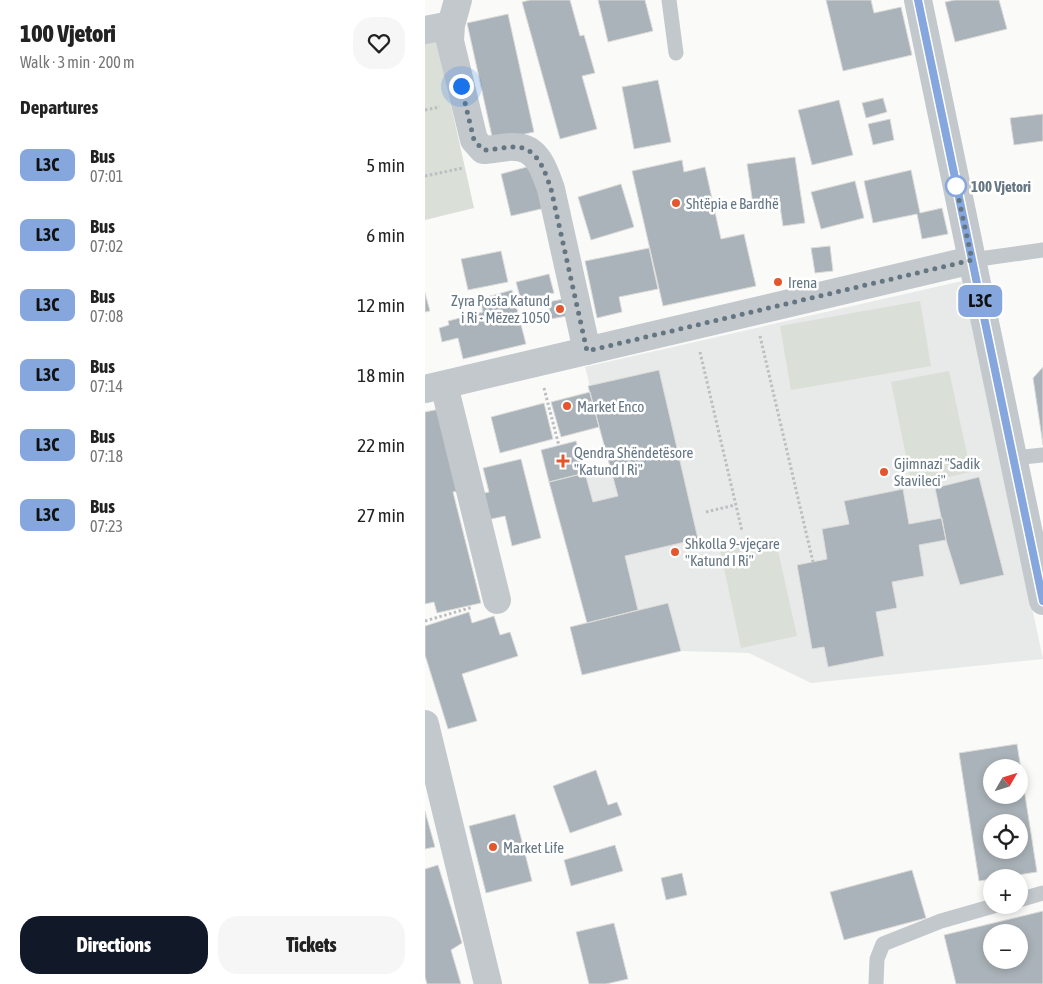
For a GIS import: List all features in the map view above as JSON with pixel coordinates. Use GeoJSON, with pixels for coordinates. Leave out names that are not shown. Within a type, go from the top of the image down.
{"type":"FeatureCollection","features":[{"type":"Feature","properties":{"kind":"street"},"geometry":{"type":"LineString","coordinates":[[919,0],[1013,458],[1037,543],[1043,601]]}},
{"type":"Feature","properties":{"kind":"street"},"geometry":{"type":"LineString","coordinates":[[445,18],[474,140],[483,150],[499,150],[515,146],[528,150],[543,164],[551,189],[587,351]]}},
{"type":"Feature","properties":{"kind":"street"},"geometry":{"type":"LineString","coordinates":[[497,600],[435,387],[972,260]]}},
{"type":"Feature","properties":{"kind":"street"},"geometry":{"type":"LineString","coordinates":[[425,724],[432,782],[488,984]]}},
{"type":"Feature","properties":{"kind":"lane"},"geometry":{"type":"LineString","coordinates":[[669,0],[676,53]]}},
{"type":"Feature","properties":{"kind":"lane"},"geometry":{"type":"LineString","coordinates":[[972,260],[1043,250]]}},
{"type":"Feature","properties":{"kind":"lane"},"geometry":{"type":"LineString","coordinates":[[1013,458],[1043,455]]}},
{"type":"Feature","properties":{"kind":"lane"},"geometry":{"type":"LineString","coordinates":[[1028,897],[1043,893]]}},
{"type":"Feature","properties":{"kind":"lane"},"geometry":{"type":"LineString","coordinates":[[876,984],[877,959],[883,944],[941,921],[983,909]]}},
{"type":"Feature","properties":{"kind":"path"},"geometry":{"type":"LineString","coordinates":[[425,110],[436,108]]}},
{"type":"Feature","properties":{"kind":"path"},"geometry":{"type":"LineString","coordinates":[[425,176],[449,171]]}},
{"type":"Feature","properties":{"kind":"path"},"geometry":{"type":"LineString","coordinates":[[758,328],[813,562]]}},
{"type":"Feature","properties":{"kind":"path"},"geometry":{"type":"LineString","coordinates":[[700,351],[742,531]]}},
{"type":"Feature","properties":{"kind":"path"},"geometry":{"type":"LineString","coordinates":[[544,386],[559,446]]}},
{"type":"Feature","properties":{"kind":"path"},"geometry":{"type":"LineString","coordinates":[[706,512],[735,505]]}},
{"type":"Feature","properties":{"kind":"path"},"geometry":{"type":"LineString","coordinates":[[425,621],[497,600]]}},
{"type":"Feature","properties":{"kind":"shaded area"},"geometry":{"type":"Polygon","coordinates":[[[435,34],[474,208],[425,220],[425,36],[435,34]]]}},
{"type":"Feature","properties":{"kind":"shaded area"},"geometry":{"type":"Polygon","coordinates":[[[962,281],[1043,659],[811,683],[749,653],[681,651],[582,675],[570,627],[587,623],[549,482],[610,466],[585,367],[962,281]]]}},
{"type":"Feature","properties":{"kind":"shaded area"},"geometry":{"type":"Polygon","coordinates":[[[920,301],[931,366],[791,390],[780,326],[920,301]]]}},
{"type":"Feature","properties":{"kind":"shaded area"},"geometry":{"type":"Polygon","coordinates":[[[949,371],[971,472],[912,485],[891,382],[949,371]]]}},
{"type":"Feature","properties":{"kind":"shaded area"},"geometry":{"type":"Polygon","coordinates":[[[775,537],[797,636],[741,648],[720,549],[775,537]]]}},
{"type":"Feature","properties":{"kind":"building"},"geometry":{"type":"Polygon","coordinates":[[[530,0],[570,0],[580,36],[584,35],[595,73],[582,76],[597,129],[560,139],[522,2],[530,0]]]}},
{"type":"Feature","properties":{"kind":"building"},"geometry":{"type":"Polygon","coordinates":[[[598,0],[645,0],[653,31],[608,42],[598,0]]]}},
{"type":"Feature","properties":{"kind":"building"},"geometry":{"type":"Polygon","coordinates":[[[826,0],[871,0],[874,13],[901,7],[912,55],[843,71],[826,0]]]}},
{"type":"Feature","properties":{"kind":"building"},"geometry":{"type":"Polygon","coordinates":[[[955,0],[999,0],[1007,29],[955,42],[945,2],[955,0]]]}},
{"type":"Feature","properties":{"kind":"building"},"geometry":{"type":"Polygon","coordinates":[[[508,14],[534,132],[493,141],[467,23],[508,14]]]}},
{"type":"Feature","properties":{"kind":"building"},"geometry":{"type":"Polygon","coordinates":[[[658,80],[671,142],[634,149],[622,87],[658,80]]]}},
{"type":"Feature","properties":{"kind":"building"},"geometry":{"type":"Polygon","coordinates":[[[883,98],[887,112],[866,118],[862,103],[883,98]]]}},
{"type":"Feature","properties":{"kind":"building"},"geometry":{"type":"Polygon","coordinates":[[[839,100],[853,155],[812,165],[798,110],[839,100]]]}},
{"type":"Feature","properties":{"kind":"building"},"geometry":{"type":"Polygon","coordinates":[[[1043,114],[1043,141],[1014,145],[1010,118],[1043,114]]]}},
{"type":"Feature","properties":{"kind":"building"},"geometry":{"type":"Polygon","coordinates":[[[890,119],[894,140],[873,145],[868,124],[890,119]]]}},
{"type":"Feature","properties":{"kind":"building"},"geometry":{"type":"Polygon","coordinates":[[[795,157],[805,223],[783,226],[780,206],[754,211],[747,164],[795,157]]]}},
{"type":"Feature","properties":{"kind":"building","name":"Shtëpia e Bardhë"},"geometry":{"type":"Polygon","coordinates":[[[682,160],[684,172],[705,167],[721,239],[744,234],[756,286],[663,306],[632,171],[682,160]]]}},
{"type":"Feature","properties":{"kind":"building"},"geometry":{"type":"Polygon","coordinates":[[[534,165],[545,208],[511,216],[501,174],[534,165]]]}},
{"type":"Feature","properties":{"kind":"building"},"geometry":{"type":"Polygon","coordinates":[[[911,170],[920,213],[942,208],[948,234],[922,239],[917,214],[873,223],[864,181],[911,170]]]}},
{"type":"Feature","properties":{"kind":"building"},"geometry":{"type":"Polygon","coordinates":[[[855,181],[864,218],[821,229],[811,192],[855,181]]]}},
{"type":"Feature","properties":{"kind":"building"},"geometry":{"type":"Polygon","coordinates":[[[621,184],[634,227],[591,240],[578,197],[621,184]]]}},
{"type":"Feature","properties":{"kind":"building"},"geometry":{"type":"Polygon","coordinates":[[[830,246],[833,271],[815,273],[811,248],[830,246]]]}},
{"type":"Feature","properties":{"kind":"building"},"geometry":{"type":"Polygon","coordinates":[[[649,248],[658,289],[619,297],[622,312],[597,318],[585,261],[649,248]]]}},
{"type":"Feature","properties":{"kind":"building"},"geometry":{"type":"Polygon","coordinates":[[[501,251],[508,282],[468,290],[461,259],[501,251]]]}},
{"type":"Feature","properties":{"kind":"building"},"geometry":{"type":"Polygon","coordinates":[[[549,274],[554,293],[521,301],[516,282],[549,274]]]}},
{"type":"Feature","properties":{"kind":"building"},"geometry":{"type":"Polygon","coordinates":[[[512,290],[526,344],[463,359],[458,338],[442,342],[439,328],[449,325],[448,321],[483,312],[480,299],[512,290]]]}},
{"type":"Feature","properties":{"kind":"building"},"geometry":{"type":"Polygon","coordinates":[[[425,293],[430,311],[425,312],[425,293]]]}},
{"type":"Feature","properties":{"kind":"building","name":"Zyra Posta Katund i Ri - Mëzez 1050"},"geometry":{"type":"Polygon","coordinates":[[[569,298],[572,315],[551,319],[548,302],[569,298]]]}},
{"type":"Feature","properties":{"kind":"building"},"geometry":{"type":"Polygon","coordinates":[[[1043,367],[1043,445],[1033,378],[1043,367]]]}},
{"type":"Feature","properties":{"kind":"building"},"geometry":{"type":"Polygon","coordinates":[[[659,370],[698,539],[625,556],[638,610],[587,623],[549,482],[585,473],[593,502],[618,496],[588,386],[659,370]]]}},
{"type":"Feature","properties":{"kind":"building"},"geometry":{"type":"Polygon","coordinates":[[[590,392],[599,427],[561,437],[551,402],[590,392]]]}},
{"type":"Feature","properties":{"kind":"building"},"geometry":{"type":"Polygon","coordinates":[[[544,403],[553,439],[500,453],[491,417],[544,403]]]}},
{"type":"Feature","properties":{"kind":"building"},"geometry":{"type":"Polygon","coordinates":[[[440,409],[460,491],[453,492],[481,603],[437,613],[434,602],[425,604],[425,412],[440,409]]]}},
{"type":"Feature","properties":{"kind":"building","name":"Qendra Shëndetësore \"Katund I Ri\""},"geometry":{"type":"Polygon","coordinates":[[[576,441],[585,473],[549,482],[541,450],[576,441]]]}},
{"type":"Feature","properties":{"kind":"building"},"geometry":{"type":"Polygon","coordinates":[[[521,459],[541,538],[512,546],[505,516],[487,520],[480,494],[489,492],[483,468],[521,459]]]}},
{"type":"Feature","properties":{"kind":"building"},"geometry":{"type":"Polygon","coordinates":[[[979,477],[1004,575],[960,585],[946,540],[935,488],[979,477]]]}},
{"type":"Feature","properties":{"kind":"building"},"geometry":{"type":"Polygon","coordinates":[[[903,489],[909,524],[942,518],[946,540],[919,545],[924,576],[892,582],[897,608],[876,612],[884,656],[828,667],[824,647],[812,649],[797,565],[827,559],[822,529],[849,524],[844,501],[903,489]]]}},
{"type":"Feature","properties":{"kind":"building"},"geometry":{"type":"Polygon","coordinates":[[[668,603],[681,651],[582,675],[570,627],[668,603]]]}},
{"type":"Feature","properties":{"kind":"building"},"geometry":{"type":"Polygon","coordinates":[[[469,612],[472,623],[494,616],[500,635],[510,632],[518,656],[462,674],[477,721],[448,729],[425,655],[425,626],[469,612]]]}},
{"type":"Feature","properties":{"kind":"building"},"geometry":{"type":"Polygon","coordinates":[[[1017,744],[1019,759],[983,759],[983,804],[1026,804],[1028,814],[983,814],[983,859],[1028,859],[1028,814],[1037,872],[1028,873],[1028,869],[983,869],[983,880],[979,881],[959,753],[1017,744]]]}},
{"type":"Feature","properties":{"kind":"building"},"geometry":{"type":"Polygon","coordinates":[[[596,770],[608,805],[617,802],[622,815],[570,833],[553,786],[596,770]]]}},
{"type":"Feature","properties":{"kind":"building"},"geometry":{"type":"Polygon","coordinates":[[[425,811],[435,847],[425,849],[425,811]]]}},
{"type":"Feature","properties":{"kind":"building"},"geometry":{"type":"Polygon","coordinates":[[[515,814],[532,881],[486,893],[469,826],[515,814]]]}},
{"type":"Feature","properties":{"kind":"building"},"geometry":{"type":"Polygon","coordinates":[[[615,845],[623,871],[571,886],[564,860],[615,845]]]}},
{"type":"Feature","properties":{"kind":"building"},"geometry":{"type":"Polygon","coordinates":[[[438,865],[462,943],[451,950],[461,984],[427,984],[425,977],[425,869],[438,865]]]}},
{"type":"Feature","properties":{"kind":"building"},"geometry":{"type":"Polygon","coordinates":[[[912,870],[926,918],[844,940],[830,892],[912,870]]]}},
{"type":"Feature","properties":{"kind":"building"},"geometry":{"type":"Polygon","coordinates":[[[682,873],[687,895],[666,900],[661,878],[682,873]]]}},
{"type":"Feature","properties":{"kind":"building"},"geometry":{"type":"Polygon","coordinates":[[[1043,911],[1043,984],[956,984],[944,935],[983,926],[983,969],[1028,969],[1028,924],[989,924],[1043,911]]]}},
{"type":"Feature","properties":{"kind":"building"},"geometry":{"type":"Polygon","coordinates":[[[614,923],[628,979],[606,984],[589,984],[576,932],[614,923]]]}},
{"type":"Feature","properties":{"kind":"bus line","name":"L3C"},"geometry":{"type":"LineString","coordinates":[[918,0],[1043,601]]}},
{"type":"Feature","properties":{"kind":"place","name":"100 Vjetori"},"geometry":{"type":"Point","coordinates":[956,186]}},
{"type":"Feature","properties":{"kind":"place","name":"Shtëpia e Bardhë"},"geometry":{"type":"Point","coordinates":[676,203]}},
{"type":"Feature","properties":{"kind":"place","name":"Irena"},"geometry":{"type":"Point","coordinates":[778,282]}},
{"type":"Feature","properties":{"kind":"place","name":"Zyra Posta Katund i Ri - Mëzez 1050"},"geometry":{"type":"Point","coordinates":[560,309]}},
{"type":"Feature","properties":{"kind":"place","name":"Market Enco"},"geometry":{"type":"Point","coordinates":[567,406]}},
{"type":"Feature","properties":{"kind":"place","name":"Qendra Shëndetësore \"Katund I Ri\""},"geometry":{"type":"Point","coordinates":[563,461]}},
{"type":"Feature","properties":{"kind":"place","name":"Gjimnazi \"Sadik Stavileci\""},"geometry":{"type":"Point","coordinates":[884,472]}},
{"type":"Feature","properties":{"kind":"place","name":"Shkolla 9-vjeçare \"Katund I Ri\""},"geometry":{"type":"Point","coordinates":[675,552]}},
{"type":"Feature","properties":{"kind":"place","name":"Market Life"},"geometry":{"type":"Point","coordinates":[493,847]}},
{"type":"Feature","properties":{"kind":"route"},"geometry":{"type":"LineString","coordinates":[[461,86],[474,140],[483,150],[499,150],[515,146],[528,150],[543,164],[551,189],[587,351],[972,260],[956,186]]}}]}
